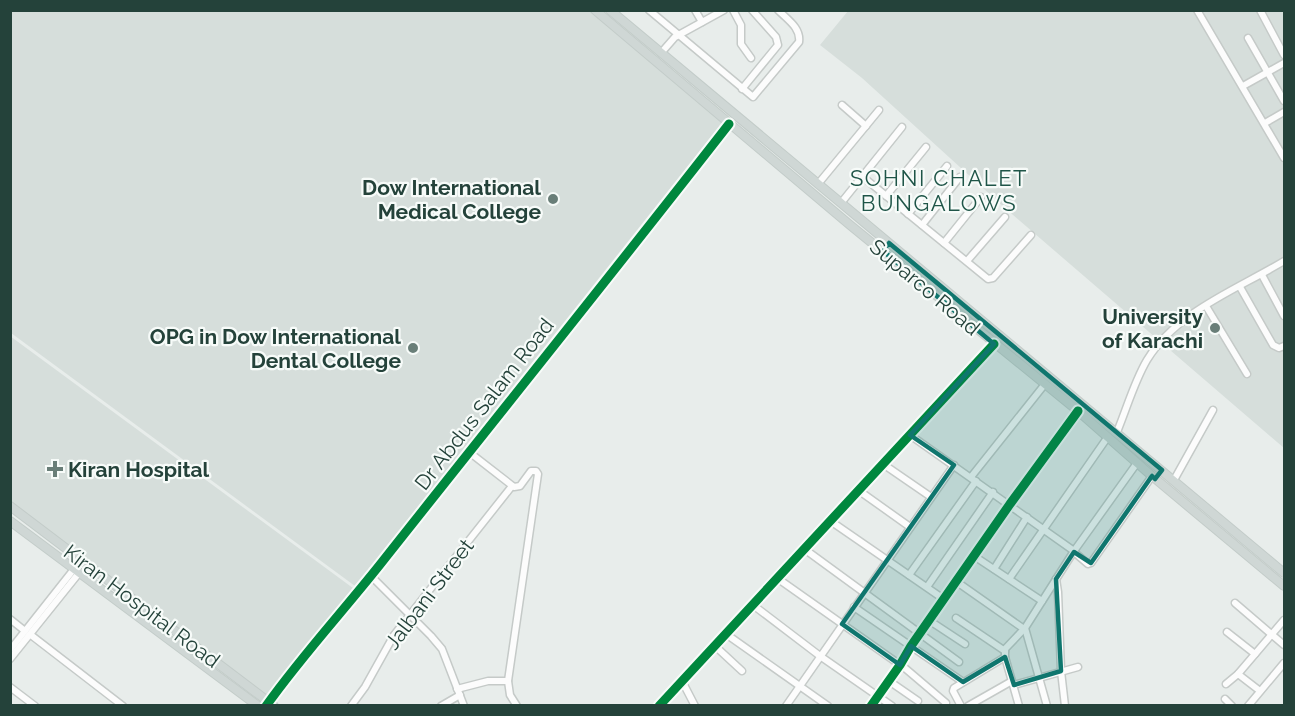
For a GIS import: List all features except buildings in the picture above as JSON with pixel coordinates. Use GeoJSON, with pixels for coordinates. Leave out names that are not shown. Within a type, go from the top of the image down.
{"type":"FeatureCollection","features":[{"type":"Feature","properties":{"kind":"main road","name":"Suparco Road"},"geometry":{"type":"LineString","coordinates":[[594,10],[994,344],[1045,384],[1117,432],[1284,573]]}},
{"type":"Feature","properties":{"kind":"main road","name":"Suparco Road"},"geometry":{"type":"LineString","coordinates":[[610,10],[889,243],[1071,400],[1078,411],[1107,438],[1284,586]]}},
{"type":"Feature","properties":{"kind":"main road"},"geometry":{"type":"LineString","coordinates":[[670,73],[676,66]]}},
{"type":"Feature","properties":{"kind":"main road"},"geometry":{"type":"LineString","coordinates":[[883,251],[889,243]]}},
{"type":"Feature","properties":{"kind":"main road"},"geometry":{"type":"LineString","coordinates":[[1153,477],[1162,470]]}},
{"type":"Feature","properties":{"kind":"main road","name":"Kiran Hospital Road"},"geometry":{"type":"LineString","coordinates":[[10,506],[270,704]]}},
{"type":"Feature","properties":{"kind":"main road","name":"Kiran Hospital Road"},"geometry":{"type":"LineString","coordinates":[[10,521],[258,705]]}},
{"type":"Feature","properties":{"kind":"main road"},"geometry":{"type":"LineString","coordinates":[[120,602],[127,594]]}},
{"type":"Feature","properties":{"kind":"street"},"geometry":{"type":"LineString","coordinates":[[649,10],[749,95],[755,96],[799,42],[797,29],[778,10]]}},
{"type":"Feature","properties":{"kind":"street"},"geometry":{"type":"LineString","coordinates":[[695,10],[702,22]]}},
{"type":"Feature","properties":{"kind":"street"},"geometry":{"type":"LineString","coordinates":[[661,53],[679,35],[724,10]]}},
{"type":"Feature","properties":{"kind":"street"},"geometry":{"type":"LineString","coordinates":[[733,10],[741,26],[741,44],[751,58]]}},
{"type":"Feature","properties":{"kind":"street"},"geometry":{"type":"LineString","coordinates":[[742,89],[778,45],[776,38],[752,10]]}},
{"type":"Feature","properties":{"kind":"street"},"geometry":{"type":"LineString","coordinates":[[1197,10],[1284,158]]}},
{"type":"Feature","properties":{"kind":"street"},"geometry":{"type":"LineString","coordinates":[[1260,10],[1284,54]]}},
{"type":"Feature","properties":{"kind":"street"},"geometry":{"type":"LineString","coordinates":[[1248,38],[1284,101]]}},
{"type":"Feature","properties":{"kind":"street"},"geometry":{"type":"LineString","coordinates":[[1243,86],[1284,63]]}},
{"type":"Feature","properties":{"kind":"street"},"geometry":{"type":"LineString","coordinates":[[842,105],[866,126]]}},
{"type":"Feature","properties":{"kind":"street"},"geometry":{"type":"LineString","coordinates":[[818,184],[879,110]]}},
{"type":"Feature","properties":{"kind":"street"},"geometry":{"type":"LineString","coordinates":[[1264,123],[1284,112]]}},
{"type":"Feature","properties":{"kind":"street","name":"Dr Abdus Salam Road"},"geometry":{"type":"LineString","coordinates":[[270,704],[729,124]]}},
{"type":"Feature","properties":{"kind":"street"},"geometry":{"type":"LineString","coordinates":[[841,203],[902,127]]}},
{"type":"Feature","properties":{"kind":"street"},"geometry":{"type":"LineString","coordinates":[[886,196],[926,147]]}},
{"type":"Feature","properties":{"kind":"street"},"geometry":{"type":"LineString","coordinates":[[908,214],[947,166]]}},
{"type":"Feature","properties":{"kind":"street"},"geometry":{"type":"LineString","coordinates":[[863,177],[990,280],[1030,235]]}},
{"type":"Feature","properties":{"kind":"street"},"geometry":{"type":"LineString","coordinates":[[922,225],[960,177]]}},
{"type":"Feature","properties":{"kind":"street"},"geometry":{"type":"LineString","coordinates":[[944,243],[981,197]]}},
{"type":"Feature","properties":{"kind":"street"},"geometry":{"type":"LineString","coordinates":[[967,261],[1005,217]]}},
{"type":"Feature","properties":{"kind":"street"},"geometry":{"type":"LineString","coordinates":[[1117,432],[1134,384],[1149,357],[1176,326],[1282,262],[1284,271]]}},
{"type":"Feature","properties":{"kind":"street"},"geometry":{"type":"LineString","coordinates":[[1262,275],[1284,316]]}},
{"type":"Feature","properties":{"kind":"street"},"geometry":{"type":"LineString","coordinates":[[1240,286],[1273,345],[1279,348],[1284,346]]}},
{"type":"Feature","properties":{"kind":"street"},"geometry":{"type":"LineString","coordinates":[[1206,306],[1247,374]]}},
{"type":"Feature","properties":{"kind":"street"},"geometry":{"type":"LineString","coordinates":[[659,705],[994,344]]}},
{"type":"Feature","properties":{"kind":"street"},"geometry":{"type":"LineString","coordinates":[[909,575],[974,479],[1045,384]]}},
{"type":"Feature","properties":{"kind":"street"},"geometry":{"type":"LineString","coordinates":[[1174,480],[1213,410]]}},
{"type":"Feature","properties":{"kind":"street"},"geometry":{"type":"LineString","coordinates":[[871,705],[1010,504],[1078,411]]}},
{"type":"Feature","properties":{"kind":"street"},"geometry":{"type":"LineString","coordinates":[[909,435],[1010,504],[1088,564],[1091,563],[1153,477]]}},
{"type":"Feature","properties":{"kind":"street"},"geometry":{"type":"LineString","coordinates":[[1009,579],[1107,438]]}},
{"type":"Feature","properties":{"kind":"street"},"geometry":{"type":"LineString","coordinates":[[469,452],[512,486]]}},
{"type":"Feature","properties":{"kind":"street"},"geometry":{"type":"LineString","coordinates":[[961,705],[953,689],[1005,654],[1011,642],[1025,628],[1074,552],[1137,463]]}},
{"type":"Feature","properties":{"kind":"street"},"geometry":{"type":"LineString","coordinates":[[883,464],[931,497]]}},
{"type":"Feature","properties":{"kind":"street"},"geometry":{"type":"LineString","coordinates":[[786,705],[954,465]]}},
{"type":"Feature","properties":{"kind":"street","name":"Jalbani Street"},"geometry":{"type":"LineString","coordinates":[[351,705],[365,687],[394,635],[512,486],[520,486],[531,471],[537,472],[538,482],[508,681]]}},
{"type":"Feature","properties":{"kind":"street"},"geometry":{"type":"LineString","coordinates":[[858,490],[910,527]]}},
{"type":"Feature","properties":{"kind":"street"},"geometry":{"type":"LineString","coordinates":[[927,588],[993,492]]}},
{"type":"Feature","properties":{"kind":"street"},"geometry":{"type":"LineString","coordinates":[[994,569],[1027,517]]}},
{"type":"Feature","properties":{"kind":"street"},"geometry":{"type":"LineString","coordinates":[[829,520],[945,600]]}},
{"type":"Feature","properties":{"kind":"street"},"geometry":{"type":"LineString","coordinates":[[803,548],[959,662]]}},
{"type":"Feature","properties":{"kind":"street"},"geometry":{"type":"LineString","coordinates":[[974,556],[1042,601]]}},
{"type":"Feature","properties":{"kind":"street"},"geometry":{"type":"LineString","coordinates":[[12,654],[76,571]]}},
{"type":"Feature","properties":{"kind":"street"},"geometry":{"type":"LineString","coordinates":[[371,576],[442,649],[464,705]]}},
{"type":"Feature","properties":{"kind":"street"},"geometry":{"type":"LineString","coordinates":[[777,578],[900,665],[944,704],[955,695]]}},
{"type":"Feature","properties":{"kind":"street"},"geometry":{"type":"LineString","coordinates":[[1056,579],[1065,705]]}},
{"type":"Feature","properties":{"kind":"street"},"geometry":{"type":"LineString","coordinates":[[957,582],[1025,628],[1047,705]]}},
{"type":"Feature","properties":{"kind":"street"},"geometry":{"type":"LineString","coordinates":[[1235,603],[1284,645]]}},
{"type":"Feature","properties":{"kind":"street"},"geometry":{"type":"LineString","coordinates":[[753,605],[820,656],[892,705]]}},
{"type":"Feature","properties":{"kind":"street"},"geometry":{"type":"LineString","coordinates":[[854,607],[963,681]]}},
{"type":"Feature","properties":{"kind":"street"},"geometry":{"type":"LineString","coordinates":[[956,618],[1005,654],[1017,705]]}},
{"type":"Feature","properties":{"kind":"street"},"geometry":{"type":"LineString","coordinates":[[10,619],[123,705]]}},
{"type":"Feature","properties":{"kind":"street"},"geometry":{"type":"LineString","coordinates":[[1226,684],[1238,674],[1284,620]]}},
{"type":"Feature","properties":{"kind":"street"},"geometry":{"type":"LineString","coordinates":[[930,621],[966,644]]}},
{"type":"Feature","properties":{"kind":"street"},"geometry":{"type":"LineString","coordinates":[[1227,632],[1255,654]]}},
{"type":"Feature","properties":{"kind":"street"},"geometry":{"type":"LineString","coordinates":[[726,634],[828,705]]}},
{"type":"Feature","properties":{"kind":"street"},"geometry":{"type":"LineString","coordinates":[[715,646],[742,671]]}},
{"type":"Feature","properties":{"kind":"street"},"geometry":{"type":"LineString","coordinates":[[1248,705],[1284,663]]}},
{"type":"Feature","properties":{"kind":"street"},"geometry":{"type":"LineString","coordinates":[[968,705],[1013,683],[1078,667]]}},
{"type":"Feature","properties":{"kind":"street"},"geometry":{"type":"LineString","coordinates":[[1238,674],[1260,692]]}},
{"type":"Feature","properties":{"kind":"street"},"geometry":{"type":"LineString","coordinates":[[441,705],[459,692],[488,681],[508,681],[510,695],[517,705]]}},
{"type":"Feature","properties":{"kind":"street"},"geometry":{"type":"LineString","coordinates":[[682,681],[695,705]]}},
{"type":"Feature","properties":{"kind":"street"},"geometry":{"type":"LineString","coordinates":[[889,681],[918,701]]}},
{"type":"Feature","properties":{"kind":"street"},"geometry":{"type":"LineString","coordinates":[[10,687],[35,705]]}},
{"type":"Feature","properties":{"kind":"street"},"geometry":{"type":"LineString","coordinates":[[1225,699],[1232,705]]}},
{"type":"Feature","properties":{"kind":"highlighted area"},"geometry":{"type":"Polygon","coordinates":[[[889,243],[1162,470],[1155,479],[1152,476],[1091,563],[1074,552],[1056,579],[1061,671],[1014,685],[1005,657],[963,682],[911,646],[900,665],[842,624],[954,465],[910,435],[994,344],[883,251],[889,243]]]}},
{"type":"Feature","properties":{"kind":"shaded area"},"geometry":{"type":"Polygon","coordinates":[[[11,11],[595,11],[725,119],[355,586],[11,333],[11,11]]]}},
{"type":"Feature","properties":{"kind":"shaded area","name":"University of Karachi"},"geometry":{"type":"Polygon","coordinates":[[[848,11],[1284,11],[1284,448],[1006,209],[862,78],[820,45],[848,11]]]}},
{"type":"Feature","properties":{"kind":"shaded area"},"geometry":{"type":"Polygon","coordinates":[[[10,336],[357,591],[269,702],[11,507],[10,336]]]}},
{"type":"Feature","properties":{"kind":"cycle path"},"geometry":{"type":"LineString","coordinates":[[266,706],[729,124]]}},
{"type":"Feature","properties":{"kind":"cycle path"},"geometry":{"type":"LineString","coordinates":[[659,706],[994,344]]}},
{"type":"Feature","properties":{"kind":"cycle path"},"geometry":{"type":"LineString","coordinates":[[871,706],[1010,504],[1078,411]]}},
{"type":"Feature","properties":{"kind":"place","name":"Dow International Medical College"},"geometry":{"type":"Point","coordinates":[553,199]}},
{"type":"Feature","properties":{"kind":"place","name":"University of Karachi"},"geometry":{"type":"Point","coordinates":[1215,328]}},
{"type":"Feature","properties":{"kind":"place","name":"OPG in Dow International Dental College"},"geometry":{"type":"Point","coordinates":[413,348]}},
{"type":"Feature","properties":{"kind":"place","name":"Kiran Hospital"},"geometry":{"type":"Point","coordinates":[55,469]}},
{"type":"Feature","properties":{"kind":"district","name":"SOHNI CHALET BUNGALOWS"},"geometry":{"type":"Point","coordinates":[939,190]}}]}
